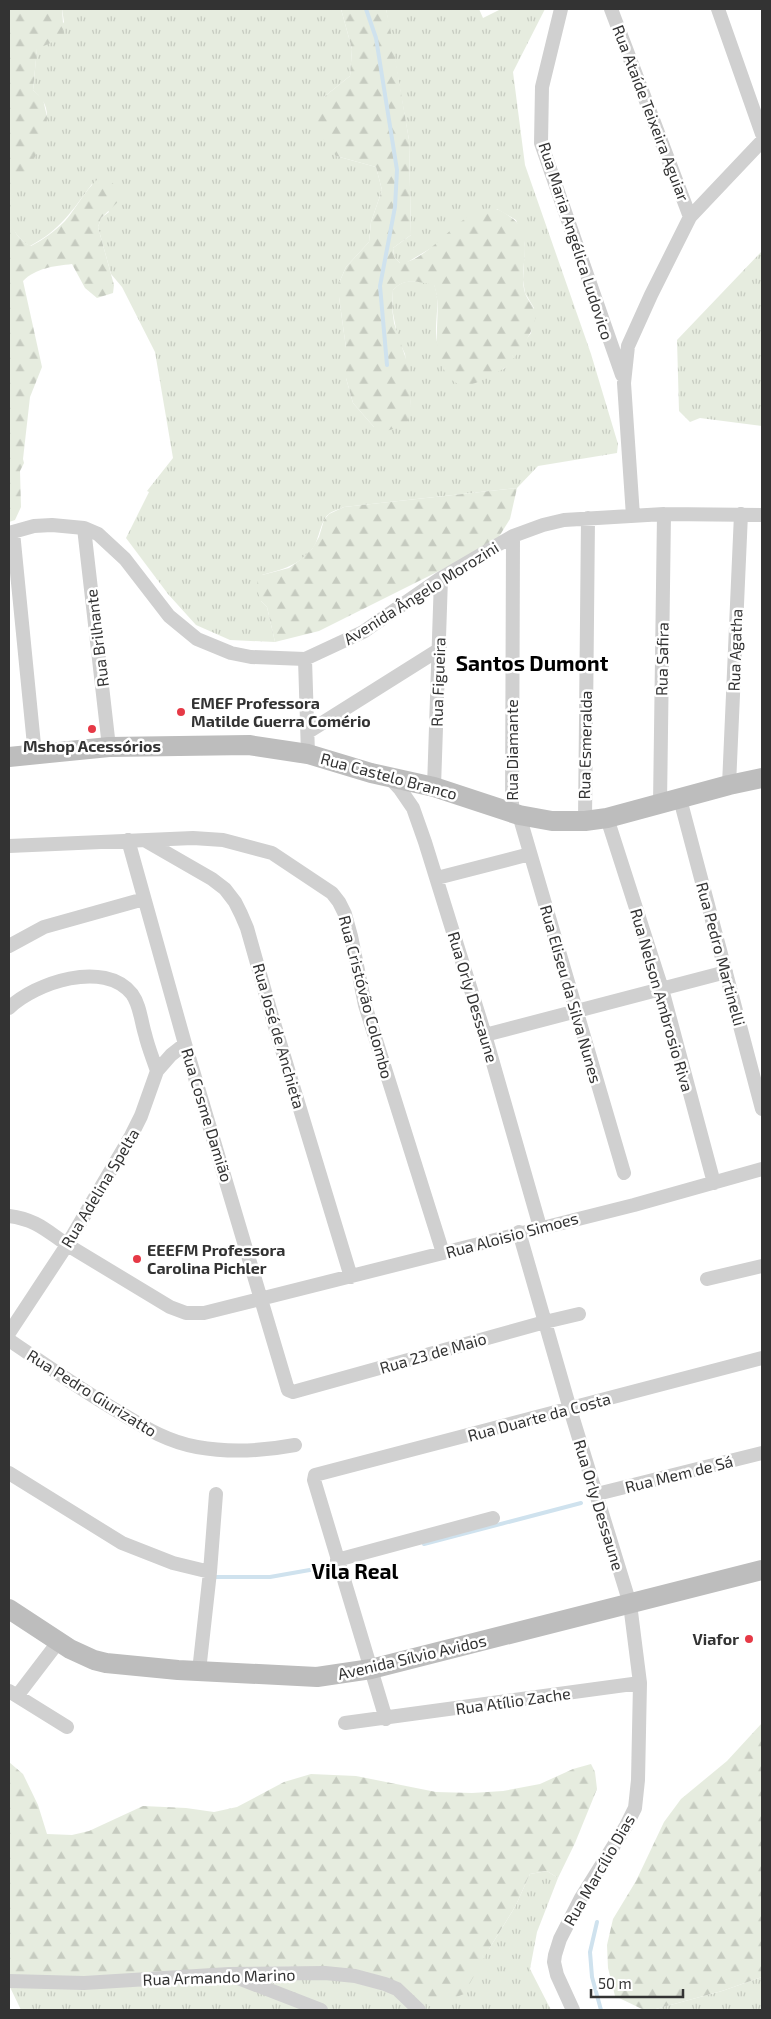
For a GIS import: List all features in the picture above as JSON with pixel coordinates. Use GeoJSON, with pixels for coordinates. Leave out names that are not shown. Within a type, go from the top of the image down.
{"type":"FeatureCollection","features":[{"type":"Feature","properties":{"kind":"main road","name":"Rua Castelo Branco"},"geometry":{"type":"LineString","coordinates":[[9,757],[109,748],[249,745],[308,754],[371,773],[434,787],[515,814],[552,821],[584,821],[606,818],[762,778]]}},
{"type":"Feature","properties":{"kind":"main road","name":"Avenida Sílvio Avidos"},"geometry":{"type":"LineString","coordinates":[[9,1609],[59,1642],[82,1655],[100,1661],[199,1671],[318,1677],[371,1669],[762,1570]]}},
{"type":"Feature","properties":{"kind":"street","name":"Rua Maria Angélica Ludovico"},"geometry":{"type":"LineString","coordinates":[[561,9],[542,88],[541,143],[608,340],[618,360],[624,384]]}},
{"type":"Feature","properties":{"kind":"street","name":"Rua Ataíde Teixeira Aguiar"},"geometry":{"type":"LineString","coordinates":[[612,9],[690,217]]}},
{"type":"Feature","properties":{"kind":"street"},"geometry":{"type":"LineString","coordinates":[[719,9],[762,134]]}},
{"type":"Feature","properties":{"kind":"street"},"geometry":{"type":"LineString","coordinates":[[633,516],[624,384],[628,346],[650,295],[690,217],[762,140]]}},
{"type":"Feature","properties":{"kind":"street","name":"Avenida Ângelo Morozini"},"geometry":{"type":"LineString","coordinates":[[11,533],[43,526],[69,526],[84,528],[98,534],[119,552],[169,616],[197,639],[231,653],[251,657],[305,659],[363,632],[441,578],[513,536],[554,522],[588,518],[664,514],[762,515]]}},
{"type":"Feature","properties":{"kind":"street","name":"Rua Safira"},"geometry":{"type":"LineString","coordinates":[[660,804],[664,514]]}},
{"type":"Feature","properties":{"kind":"street","name":"Rua Agatha"},"geometry":{"type":"LineString","coordinates":[[729,785],[741,514]]}},
{"type":"Feature","properties":{"kind":"street","name":"Rua Esmeralda"},"geometry":{"type":"LineString","coordinates":[[584,821],[588,518]]}},
{"type":"Feature","properties":{"kind":"street","name":"Rua Brilhante"},"geometry":{"type":"LineString","coordinates":[[84,528],[109,748]]}},
{"type":"Feature","properties":{"kind":"street"},"geometry":{"type":"LineString","coordinates":[[11,533],[35,755]]}},
{"type":"Feature","properties":{"kind":"street","name":"Rua Diamante"},"geometry":{"type":"LineString","coordinates":[[513,536],[515,814]]}},
{"type":"Feature","properties":{"kind":"street","name":"Rua Figueira"},"geometry":{"type":"LineString","coordinates":[[434,787],[441,578]]}},
{"type":"Feature","properties":{"kind":"street"},"geometry":{"type":"LineString","coordinates":[[308,732],[440,649]]}},
{"type":"Feature","properties":{"kind":"street"},"geometry":{"type":"LineString","coordinates":[[305,659],[308,754]]}},
{"type":"Feature","properties":{"kind":"street","name":"Rua Orly Dessaune"},"geometry":{"type":"LineString","coordinates":[[388,776],[413,808],[437,878],[485,1035],[540,1227]]}},
{"type":"Feature","properties":{"kind":"street","name":"Rua Pedro Martinelli"},"geometry":{"type":"LineString","coordinates":[[680,799],[762,1109]]}},
{"type":"Feature","properties":{"kind":"street","name":"Rua Eliseu da Silva Nunes"},"geometry":{"type":"LineString","coordinates":[[515,814],[530,854],[624,1173]]}},
{"type":"Feature","properties":{"kind":"street","name":"Rua Nelson Ambrosio Riva"},"geometry":{"type":"LineString","coordinates":[[606,818],[662,989],[714,1182]]}},
{"type":"Feature","properties":{"kind":"street","name":"Rua Cristóvão Colombo"},"geometry":{"type":"LineString","coordinates":[[9,846],[193,838],[223,840],[272,853],[332,893],[339,902],[351,936],[365,1005],[443,1253]]}},
{"type":"Feature","properties":{"kind":"street","name":"Rua Cosme Damião"},"geometry":{"type":"LineString","coordinates":[[128,840],[185,1044],[288,1390]]}},
{"type":"Feature","properties":{"kind":"street","name":"Rua José de Anchieta"},"geometry":{"type":"LineString","coordinates":[[146,841],[212,879],[225,889],[238,908],[247,928],[351,1277]]}},
{"type":"Feature","properties":{"kind":"street"},"geometry":{"type":"LineString","coordinates":[[437,878],[530,854]]}},
{"type":"Feature","properties":{"kind":"street"},"geometry":{"type":"LineString","coordinates":[[9,946],[44,928],[144,899]]}},
{"type":"Feature","properties":{"kind":"street"},"geometry":{"type":"LineString","coordinates":[[485,1035],[726,972]]}},
{"type":"Feature","properties":{"kind":"street"},"geometry":{"type":"LineString","coordinates":[[9,1008],[18,999],[42,986],[78,977],[99,977],[116,982],[133,996],[157,1071]]}},
{"type":"Feature","properties":{"kind":"street","name":"Rua Adelina Spelta"},"geometry":{"type":"LineString","coordinates":[[9,1333],[67,1245],[137,1126],[157,1071],[171,1055],[185,1044]]}},
{"type":"Feature","properties":{"kind":"street","name":"Rua Aloisio Simoes"},"geometry":{"type":"LineString","coordinates":[[9,1216],[29,1220],[43,1226],[67,1245],[170,1307],[181,1312],[204,1313],[351,1277],[762,1169]]}},
{"type":"Feature","properties":{"kind":"street","name":"Rua Orly Dessaune"},"geometry":{"type":"LineString","coordinates":[[519,1232],[570,1409],[630,1604]]}},
{"type":"Feature","properties":{"kind":"street"},"geometry":{"type":"LineString","coordinates":[[707,1280],[762,1266]]}},
{"type":"Feature","properties":{"kind":"street","name":"Rua 23 de Maio"},"geometry":{"type":"LineString","coordinates":[[288,1390],[293,1392],[579,1314]]}},
{"type":"Feature","properties":{"kind":"street","name":"Rua Pedro Giurizatto"},"geometry":{"type":"LineString","coordinates":[[9,1340],[82,1391],[162,1437],[196,1447],[220,1450],[262,1451],[295,1445]]}},
{"type":"Feature","properties":{"kind":"street","name":"Rua Duarte da Costa"},"geometry":{"type":"LineString","coordinates":[[337,1560],[314,1480],[315,1475],[762,1358]]}},
{"type":"Feature","properties":{"kind":"street","name":"Rua Mem de Sá"},"geometry":{"type":"LineString","coordinates":[[596,1494],[762,1453]]}},
{"type":"Feature","properties":{"kind":"street"},"geometry":{"type":"LineString","coordinates":[[9,1473],[122,1543],[173,1563],[210,1572]]}},
{"type":"Feature","properties":{"kind":"street"},"geometry":{"type":"LineString","coordinates":[[199,1671],[216,1494]]}},
{"type":"Feature","properties":{"kind":"street"},"geometry":{"type":"LineString","coordinates":[[386,1719],[337,1560],[493,1518]]}},
{"type":"Feature","properties":{"kind":"street","name":"Rua Marcílio Dias"},"geometry":{"type":"LineString","coordinates":[[573,2010],[557,1975],[554,1962],[555,1955],[560,1939],[581,1898],[626,1826],[635,1808],[638,1780],[640,1683],[630,1604]]}},
{"type":"Feature","properties":{"kind":"street"},"geometry":{"type":"LineString","coordinates":[[59,1642],[13,1694],[67,1727]]}},
{"type":"Feature","properties":{"kind":"street","name":"Rua Atílio Zache"},"geometry":{"type":"LineString","coordinates":[[345,1723],[386,1719],[640,1683]]}},
{"type":"Feature","properties":{"kind":"street","name":"Rua Armando Marino"},"geometry":{"type":"LineString","coordinates":[[9,1982],[84,1983],[228,1974],[325,1973],[355,1976],[397,1989],[419,2010]]}},
{"type":"Feature","properties":{"kind":"street"},"geometry":{"type":"LineString","coordinates":[[228,1974],[321,2010]]}},
{"type":"Feature","properties":{"kind":"green space"},"geometry":{"type":"Polygon","coordinates":[[[9,9],[62,9],[64,37],[37,49],[33,90],[43,99],[47,117],[46,138],[13,194],[9,208],[9,9]]]}},
{"type":"Feature","properties":{"kind":"green space"},"geometry":{"type":"Polygon","coordinates":[[[62,9],[341,9],[352,49],[350,76],[324,97],[336,156],[376,167],[382,190],[371,222],[369,242],[346,267],[339,283],[346,348],[346,378],[353,403],[374,427],[411,406],[405,354],[398,339],[392,308],[393,290],[402,283],[412,281],[434,284],[437,300],[436,338],[438,346],[504,369],[531,333],[534,308],[525,293],[523,280],[525,244],[516,220],[497,209],[406,263],[400,263],[394,257],[393,248],[411,235],[409,140],[386,9],[479,9],[483,18],[501,9],[545,9],[513,72],[525,165],[591,354],[618,444],[617,453],[538,466],[517,488],[344,507],[327,516],[313,548],[302,559],[290,566],[262,575],[261,601],[267,607],[275,642],[230,640],[196,625],[168,594],[126,538],[149,492],[147,491],[173,458],[155,352],[122,287],[111,274],[98,227],[101,218],[109,212],[92,184],[72,211],[57,227],[30,246],[21,240],[14,231],[10,220],[9,209],[13,192],[47,118],[45,104],[33,90],[37,48],[47,44],[64,22],[62,9]]]}},
{"type":"Feature","properties":{"kind":"green space"},"geometry":{"type":"Polygon","coordinates":[[[341,9],[386,9],[390,27],[409,140],[411,235],[393,248],[394,257],[400,263],[412,260],[424,253],[472,214],[484,209],[499,210],[518,223],[523,232],[525,252],[523,283],[525,293],[536,316],[528,338],[508,365],[473,384],[462,385],[451,379],[441,362],[437,340],[437,295],[434,285],[407,282],[398,286],[393,290],[392,308],[394,323],[409,368],[411,406],[407,425],[386,431],[374,427],[353,403],[346,378],[346,348],[339,297],[339,283],[346,267],[369,242],[371,222],[382,190],[376,167],[336,156],[312,124],[324,97],[350,76],[352,49],[341,9]]]}},
{"type":"Feature","properties":{"kind":"green space"},"geometry":{"type":"Polygon","coordinates":[[[99,178],[109,180],[119,189],[120,200],[101,218],[98,227],[114,285],[113,293],[97,298],[85,288],[72,264],[39,270],[23,281],[42,367],[30,397],[24,463],[20,471],[21,507],[15,520],[9,522],[9,216],[14,230],[19,237],[31,246],[49,235],[65,221],[89,188],[99,178]]]}},
{"type":"Feature","properties":{"kind":"green space"},"geometry":{"type":"Polygon","coordinates":[[[762,251],[762,426],[700,418],[690,422],[679,411],[677,340],[762,251]]]}},
{"type":"Feature","properties":{"kind":"green space"},"geometry":{"type":"Polygon","coordinates":[[[517,488],[510,519],[495,543],[319,631],[275,642],[267,607],[261,601],[257,590],[257,581],[262,575],[289,568],[312,549],[319,537],[324,520],[329,514],[344,507],[517,488]]]}},
{"type":"Feature","properties":{"kind":"green space"},"geometry":{"type":"Polygon","coordinates":[[[762,1723],[762,1977],[722,1991],[652,2010],[644,2010],[615,1996],[608,1968],[607,1945],[613,1919],[636,1881],[664,1822],[681,1799],[727,1761],[762,1723]]]}},
{"type":"Feature","properties":{"kind":"green space"},"geometry":{"type":"Polygon","coordinates":[[[9,1762],[23,1774],[38,1805],[47,1834],[72,1835],[89,1831],[143,1806],[186,1808],[214,1812],[237,1807],[284,1782],[311,1774],[356,1776],[436,1792],[472,1793],[503,1791],[540,1784],[573,1769],[591,1764],[595,1772],[597,1789],[575,1843],[558,1878],[547,1871],[530,1874],[515,1907],[464,1994],[431,2007],[394,1982],[354,1969],[275,1966],[214,1976],[9,1977],[9,1762]]]}},
{"type":"Feature","properties":{"kind":"green space"},"geometry":{"type":"Polygon","coordinates":[[[547,1871],[558,1878],[537,1932],[530,1969],[551,2010],[21,2010],[9,1985],[214,1976],[275,1966],[354,1969],[489,1949],[515,1907],[530,1874],[547,1871]]]}},
{"type":"Feature","properties":{"kind":"green space"},"geometry":{"type":"Polygon","coordinates":[[[762,1977],[762,2010],[652,2010],[722,1991],[762,1977]]]}},
{"type":"Feature","properties":{"kind":"waterway"},"geometry":{"type":"LineString","coordinates":[[366,9],[376,38],[397,170],[395,207],[380,286],[387,365]]}},
{"type":"Feature","properties":{"kind":"waterway"},"geometry":{"type":"LineString","coordinates":[[424,1544],[581,1503]]}},
{"type":"Feature","properties":{"kind":"waterway"},"geometry":{"type":"LineString","coordinates":[[214,1577],[270,1577],[321,1568]]}},
{"type":"Feature","properties":{"kind":"waterway"},"geometry":{"type":"LineString","coordinates":[[597,1922],[590,1952],[592,1977],[601,2010]]}},
{"type":"Feature","properties":{"kind":"place","name":"EMEF Professora Matilde Guerra Comério"},"geometry":{"type":"Point","coordinates":[181,712]}},
{"type":"Feature","properties":{"kind":"place","name":"Mshop Acessórios"},"geometry":{"type":"Point","coordinates":[92,729]}},
{"type":"Feature","properties":{"kind":"place","name":"EEEFM Professora Carolina Pichler"},"geometry":{"type":"Point","coordinates":[137,1259]}},
{"type":"Feature","properties":{"kind":"place","name":"Viafor"},"geometry":{"type":"Point","coordinates":[749,1639]}},
{"type":"Feature","properties":{"kind":"district","name":"Santos Dumont"},"geometry":{"type":"Point","coordinates":[532,664]}},
{"type":"Feature","properties":{"kind":"district","name":"Vila Real"},"geometry":{"type":"Point","coordinates":[355,1572]}}]}
